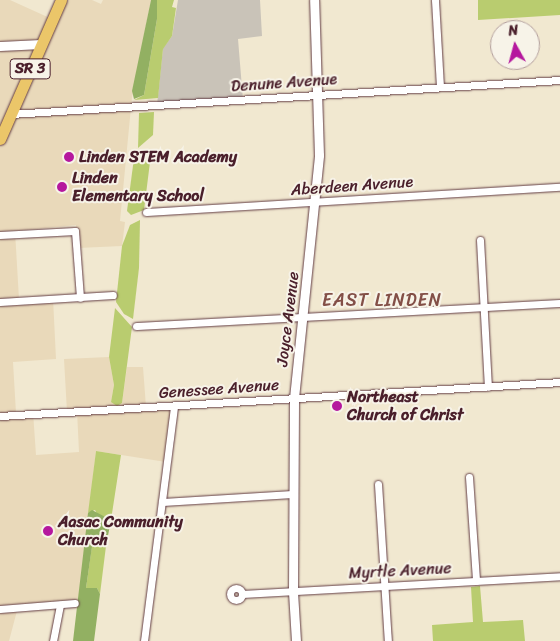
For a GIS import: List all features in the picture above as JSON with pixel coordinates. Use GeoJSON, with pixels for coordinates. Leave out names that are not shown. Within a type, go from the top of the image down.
{"type":"FeatureCollection","features":[{"type":"Feature","properties":{"kind":"main road","name":"SR 3"},"geometry":{"type":"LineString","coordinates":[[0,139],[61,0]]}},
{"type":"Feature","properties":{"kind":"street","name":"Joyce Avenue"},"geometry":{"type":"LineString","coordinates":[[296,641],[293,592],[294,398],[319,155],[314,0]]}},
{"type":"Feature","properties":{"kind":"street"},"geometry":{"type":"LineString","coordinates":[[435,0],[440,88]]}},
{"type":"Feature","properties":{"kind":"street"},"geometry":{"type":"LineString","coordinates":[[0,46],[41,44]]}},
{"type":"Feature","properties":{"kind":"street","name":"Denune Avenue"},"geometry":{"type":"LineString","coordinates":[[10,114],[560,80]]}},
{"type":"Feature","properties":{"kind":"street","name":"Aberdeen Avenue"},"geometry":{"type":"LineString","coordinates":[[146,212],[560,187]]}},
{"type":"Feature","properties":{"kind":"street"},"geometry":{"type":"LineString","coordinates":[[0,235],[75,231],[80,298]]}},
{"type":"Feature","properties":{"kind":"street"},"geometry":{"type":"LineString","coordinates":[[480,240],[488,387]]}},
{"type":"Feature","properties":{"kind":"street"},"geometry":{"type":"LineString","coordinates":[[0,302],[112,295]]}},
{"type":"Feature","properties":{"kind":"street"},"geometry":{"type":"LineString","coordinates":[[136,326],[560,303]]}},
{"type":"Feature","properties":{"kind":"street","name":"Genessee Avenue"},"geometry":{"type":"LineString","coordinates":[[0,416],[560,382]]}},
{"type":"Feature","properties":{"kind":"street"},"geometry":{"type":"LineString","coordinates":[[144,641],[174,406]]}},
{"type":"Feature","properties":{"kind":"street"},"geometry":{"type":"LineString","coordinates":[[469,477],[476,581]]}},
{"type":"Feature","properties":{"kind":"street"},"geometry":{"type":"LineString","coordinates":[[378,484],[388,641]]}},
{"type":"Feature","properties":{"kind":"street"},"geometry":{"type":"LineString","coordinates":[[162,502],[293,494]]}},
{"type":"Feature","properties":{"kind":"street","name":"Myrtle Avenue"},"geometry":{"type":"LineString","coordinates":[[242,594],[560,576]]}},
{"type":"Feature","properties":{"kind":"street"},"geometry":{"type":"LineString","coordinates":[[0,609],[75,604]]}},
{"type":"Feature","properties":{"kind":"street"},"geometry":{"type":"LineString","coordinates":[[53,641],[60,605]]}},
{"type":"Feature","properties":{"kind":"shaded area"},"geometry":{"type":"Polygon","coordinates":[[[0,0],[10,0],[52,19],[61,0],[92,0],[101,4],[103,0],[151,0],[132,97],[120,221],[125,222],[122,246],[78,248],[76,225],[15,231],[19,299],[53,298],[56,359],[13,362],[16,413],[33,412],[36,455],[79,452],[77,411],[67,412],[64,359],[109,357],[114,385],[111,402],[122,403],[127,367],[143,367],[146,407],[172,406],[166,462],[96,451],[78,603],[18,607],[9,641],[0,641],[0,0]]]}},
{"type":"Feature","properties":{"kind":"shaded area"},"geometry":{"type":"Polygon","coordinates":[[[178,0],[260,0],[262,36],[238,39],[243,100],[157,105],[163,48],[172,36],[178,0]]]}},
{"type":"Feature","properties":{"kind":"green space"},"geometry":{"type":"Polygon","coordinates":[[[151,0],[157,0],[157,19],[144,95],[134,99],[132,91],[151,0]]]}},
{"type":"Feature","properties":{"kind":"green space"},"geometry":{"type":"Polygon","coordinates":[[[157,0],[174,0],[172,7],[176,8],[172,36],[163,49],[158,98],[134,100],[144,95],[157,19],[157,0]]]}},
{"type":"Feature","properties":{"kind":"green space"},"geometry":{"type":"Polygon","coordinates":[[[478,0],[560,0],[560,15],[478,20],[478,0]]]}},
{"type":"Feature","properties":{"kind":"green space"},"geometry":{"type":"Polygon","coordinates":[[[154,112],[153,135],[138,148],[139,113],[154,112]]]}},
{"type":"Feature","properties":{"kind":"green space"},"geometry":{"type":"Polygon","coordinates":[[[138,156],[150,162],[144,210],[131,215],[127,211],[134,158],[138,156]]]}},
{"type":"Feature","properties":{"kind":"green space"},"geometry":{"type":"Polygon","coordinates":[[[140,220],[139,268],[133,319],[124,314],[116,302],[122,246],[130,225],[140,220]]]}},
{"type":"Feature","properties":{"kind":"green space"},"geometry":{"type":"Polygon","coordinates":[[[115,308],[132,327],[122,403],[117,406],[111,402],[114,385],[109,357],[115,308]]]}},
{"type":"Feature","properties":{"kind":"green space"},"geometry":{"type":"Polygon","coordinates":[[[96,451],[121,455],[111,520],[98,516],[95,510],[88,513],[96,451]]]}},
{"type":"Feature","properties":{"kind":"green space"},"geometry":{"type":"Polygon","coordinates":[[[92,510],[111,520],[106,546],[93,540],[86,588],[97,588],[100,594],[94,641],[73,641],[88,513],[92,510]]]}},
{"type":"Feature","properties":{"kind":"green space"},"geometry":{"type":"Polygon","coordinates":[[[93,539],[106,546],[100,594],[97,588],[86,588],[93,539]]]}},
{"type":"Feature","properties":{"kind":"green space"},"geometry":{"type":"Polygon","coordinates":[[[480,586],[483,622],[523,620],[525,641],[433,641],[432,625],[473,622],[471,587],[480,586]]]}},
{"type":"Feature","properties":{"kind":"place","name":"Linden STEM Academy"},"geometry":{"type":"Point","coordinates":[69,157]}},
{"type":"Feature","properties":{"kind":"place","name":"Linden Elementary School"},"geometry":{"type":"Point","coordinates":[62,187]}},
{"type":"Feature","properties":{"kind":"place","name":"Northeast Church of Christ"},"geometry":{"type":"Point","coordinates":[337,406]}},
{"type":"Feature","properties":{"kind":"place","name":"Aasac Community Church"},"geometry":{"type":"Point","coordinates":[48,531]}},
{"type":"Feature","properties":{"kind":"district","name":"EAST LINDEN"},"geometry":{"type":"Point","coordinates":[382,300]}}]}
